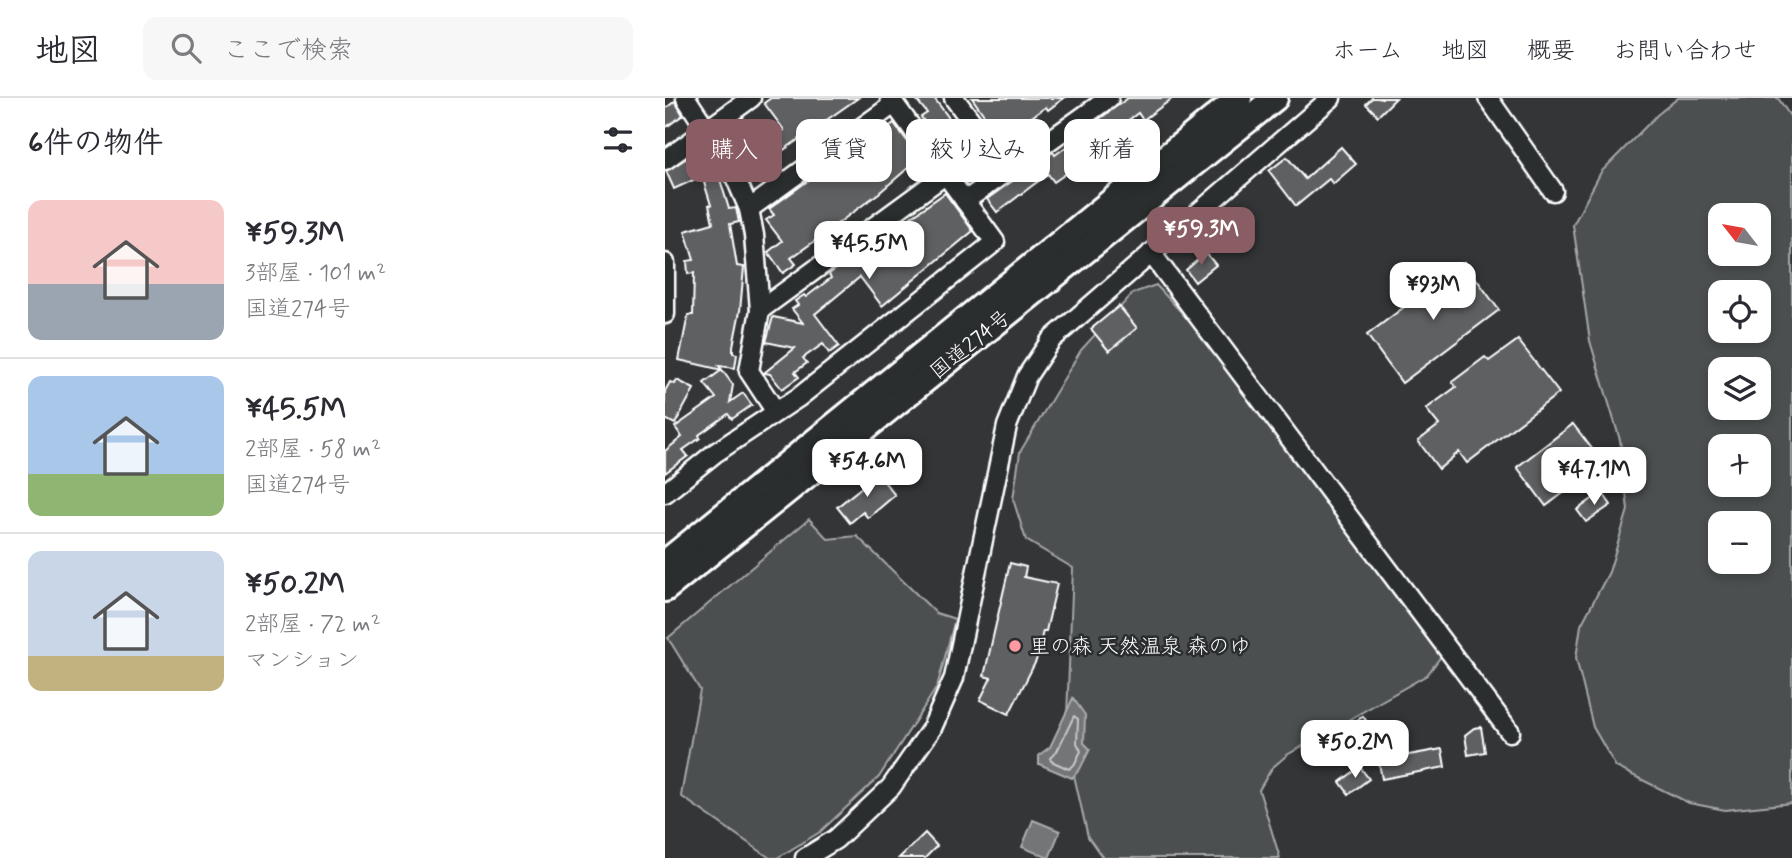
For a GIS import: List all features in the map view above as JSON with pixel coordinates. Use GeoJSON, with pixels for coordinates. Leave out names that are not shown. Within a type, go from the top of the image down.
{"type":"FeatureCollection","features":[{"type":"Feature","properties":{"kind":"highway","name":"国道274号"},"geometry":{"type":"LineString","coordinates":[[665,563],[1239,98]]}},
{"type":"Feature","properties":{"kind":"highway","name":"国道274号"},"geometry":{"type":"LineString","coordinates":[[665,589],[1275,98]]}},
{"type":"Feature","properties":{"kind":"street"},"geometry":{"type":"LineString","coordinates":[[686,98],[701,119]]}},
{"type":"Feature","properties":{"kind":"street"},"geometry":{"type":"LineString","coordinates":[[722,119],[751,98]]}},
{"type":"Feature","properties":{"kind":"street"},"geometry":{"type":"LineString","coordinates":[[954,98],[970,119]]}},
{"type":"Feature","properties":{"kind":"street"},"geometry":{"type":"LineString","coordinates":[[1050,139],[1109,98]]}},
{"type":"Feature","properties":{"kind":"street"},"geometry":{"type":"LineString","coordinates":[[805,858],[836,839],[891,788],[932,728],[954,678],[1007,426],[1027,376],[1051,340],[1331,98]]}},
{"type":"Feature","properties":{"kind":"street"},"geometry":{"type":"LineString","coordinates":[[1488,98],[1553,191]]}},
{"type":"Feature","properties":{"kind":"street"},"geometry":{"type":"LineString","coordinates":[[749,209],[892,101],[906,120]]}},
{"type":"Feature","properties":{"kind":"street"},"geometry":{"type":"LineString","coordinates":[[665,160],[686,145]]}},
{"type":"Feature","properties":{"kind":"street"},"geometry":{"type":"LineString","coordinates":[[737,182],[749,209],[754,235],[760,310],[749,371],[776,412]]}},
{"type":"Feature","properties":{"kind":"street"},"geometry":{"type":"LineString","coordinates":[[760,310],[935,182]]}},
{"type":"Feature","properties":{"kind":"street"},"geometry":{"type":"LineString","coordinates":[[665,493],[715,453],[799,397],[995,242],[952,182]]}},
{"type":"Feature","properties":{"kind":"street"},"geometry":{"type":"LineString","coordinates":[[965,201],[990,182]]}},
{"type":"Feature","properties":{"kind":"street"},"geometry":{"type":"LineString","coordinates":[[1151,253],[1510,732]]}},
{"type":"Feature","properties":{"kind":"street"},"geometry":{"type":"LineString","coordinates":[[665,263],[665,314]]}},
{"type":"Feature","properties":{"kind":"shaded area"},"geometry":{"type":"Polygon","coordinates":[[[1678,98],[1778,98],[1792,119],[1792,803],[1725,810],[1689,803],[1616,767],[1593,727],[1576,658],[1581,625],[1609,572],[1628,510],[1620,440],[1590,341],[1573,225],[1601,172],[1657,115],[1678,98]]]}},
{"type":"Feature","properties":{"kind":"shaded area"},"geometry":{"type":"Polygon","coordinates":[[[1156,285],[1196,328],[1442,655],[1427,675],[1287,755],[1272,768],[1259,790],[1280,858],[1103,858],[1088,837],[1066,740],[1073,568],[1026,540],[1013,499],[1020,452],[1081,350],[1133,293],[1156,285]]]}},
{"type":"Feature","properties":{"kind":"shaded area"},"geometry":{"type":"Polygon","coordinates":[[[809,519],[828,539],[857,536],[936,613],[955,619],[937,687],[879,777],[820,832],[777,858],[770,858],[681,796],[700,690],[668,638],[809,519]]]}},
{"type":"Feature","properties":{"kind":"water"},"geometry":{"type":"Polygon","coordinates":[[[1073,698],[1085,715],[1084,743],[1090,749],[1072,778],[1039,764],[1039,755],[1050,747],[1073,698]]]}},
{"type":"Feature","properties":{"kind":"water"},"geometry":{"type":"Polygon","coordinates":[[[1033,820],[1060,831],[1049,858],[1022,847],[1033,820]]]}},
{"type":"Feature","properties":{"kind":"building"},"geometry":{"type":"Polygon","coordinates":[[[771,98],[858,98],[828,119],[796,119],[796,141],[782,151],[782,119],[776,119],[764,103],[771,98]]]}},
{"type":"Feature","properties":{"kind":"building"},"geometry":{"type":"Polygon","coordinates":[[[915,98],[934,98],[949,118],[922,119],[921,117],[927,113],[915,98]]]}},
{"type":"Feature","properties":{"kind":"building"},"geometry":{"type":"Polygon","coordinates":[[[972,98],[1064,98],[1029,119],[987,119],[972,98]]]}},
{"type":"Feature","properties":{"kind":"building"},"geometry":{"type":"Polygon","coordinates":[[[1128,98],[1173,98],[1144,119],[1138,113],[1130,119],[1099,119],[1128,98]]]}},
{"type":"Feature","properties":{"kind":"building"},"geometry":{"type":"Polygon","coordinates":[[[1372,98],[1396,98],[1378,116],[1366,104],[1372,98]]]}},
{"type":"Feature","properties":{"kind":"building"},"geometry":{"type":"Polygon","coordinates":[[[675,101],[683,115],[665,128],[665,109],[675,101]]]}},
{"type":"Feature","properties":{"kind":"building"},"geometry":{"type":"Polygon","coordinates":[[[894,123],[906,140],[906,170],[892,182],[894,123]]]}},
{"type":"Feature","properties":{"kind":"building"},"geometry":{"type":"Polygon","coordinates":[[[1341,147],[1356,164],[1333,184],[1329,179],[1296,206],[1269,171],[1287,157],[1305,179],[1341,147]]]}},
{"type":"Feature","properties":{"kind":"building"},"geometry":{"type":"Polygon","coordinates":[[[1064,148],[1064,175],[1054,182],[1050,177],[1050,154],[1053,152],[1055,155],[1064,148]]]}},
{"type":"Feature","properties":{"kind":"building"},"geometry":{"type":"Polygon","coordinates":[[[686,159],[686,182],[689,182],[674,189],[666,171],[686,159]]]}},
{"type":"Feature","properties":{"kind":"building"},"geometry":{"type":"Polygon","coordinates":[[[704,182],[721,182],[729,209],[736,208],[739,222],[730,224],[737,266],[744,267],[740,311],[733,346],[733,353],[737,354],[735,368],[719,366],[722,370],[679,360],[688,315],[693,315],[694,273],[688,274],[687,261],[694,260],[685,231],[713,223],[704,182]]]}},
{"type":"Feature","properties":{"kind":"building"},"geometry":{"type":"Polygon","coordinates":[[[806,182],[892,182],[829,230],[832,235],[822,242],[819,238],[791,258],[796,264],[783,273],[768,252],[782,241],[766,220],[774,215],[769,209],[806,182]]]}},
{"type":"Feature","properties":{"kind":"building"},"geometry":{"type":"Polygon","coordinates":[[[1011,182],[1037,182],[997,212],[987,199],[1011,182]]]}},
{"type":"Feature","properties":{"kind":"building"},"geometry":{"type":"Polygon","coordinates":[[[945,193],[973,231],[882,306],[860,277],[815,314],[839,346],[829,353],[823,344],[803,358],[807,363],[795,372],[799,377],[782,389],[770,374],[764,373],[795,348],[766,342],[773,317],[803,323],[792,309],[798,305],[795,301],[804,295],[806,297],[831,278],[829,274],[884,234],[890,241],[915,222],[911,217],[945,193]]]}},
{"type":"Feature","properties":{"kind":"building"},"geometry":{"type":"Polygon","coordinates":[[[1206,253],[1216,265],[1195,282],[1186,270],[1206,253]]]}},
{"type":"Feature","properties":{"kind":"building"},"geometry":{"type":"Polygon","coordinates":[[[1464,262],[1499,310],[1402,383],[1367,335],[1464,262]]]}},
{"type":"Feature","properties":{"kind":"building"},"geometry":{"type":"Polygon","coordinates":[[[1119,306],[1137,328],[1109,351],[1091,329],[1119,306]]]}},
{"type":"Feature","properties":{"kind":"building"},"geometry":{"type":"Polygon","coordinates":[[[1518,340],[1559,393],[1467,463],[1459,452],[1439,469],[1418,441],[1439,425],[1426,409],[1456,387],[1452,382],[1485,357],[1489,361],[1518,340]]]}},
{"type":"Feature","properties":{"kind":"building"},"geometry":{"type":"Polygon","coordinates":[[[722,370],[733,385],[730,402],[743,393],[752,405],[732,419],[728,414],[699,435],[700,438],[683,450],[688,456],[665,473],[665,451],[682,437],[675,427],[716,398],[704,383],[722,370]]]}},
{"type":"Feature","properties":{"kind":"building"},"geometry":{"type":"Polygon","coordinates":[[[677,380],[694,389],[675,424],[665,419],[665,391],[670,382],[675,384],[677,380]]]}},
{"type":"Feature","properties":{"kind":"building"},"geometry":{"type":"Polygon","coordinates":[[[1573,424],[1603,463],[1546,506],[1517,467],[1573,424]]]}},
{"type":"Feature","properties":{"kind":"building"},"geometry":{"type":"Polygon","coordinates":[[[878,474],[895,495],[868,518],[863,512],[850,523],[837,507],[878,474]]]}},
{"type":"Feature","properties":{"kind":"building"},"geometry":{"type":"Polygon","coordinates":[[[1602,492],[1611,505],[1586,522],[1577,510],[1602,492]]]}},
{"type":"Feature","properties":{"kind":"building","name":"里の森 天然温泉 森のゆ"},"geometry":{"type":"Polygon","coordinates":[[[1010,563],[1026,567],[1024,577],[1057,584],[1036,661],[1009,714],[980,700],[991,678],[984,676],[1010,563]]]}},
{"type":"Feature","properties":{"kind":"building"},"geometry":{"type":"Polygon","coordinates":[[[1363,716],[1371,728],[1327,760],[1318,749],[1363,716]]]}},
{"type":"Feature","properties":{"kind":"building"},"geometry":{"type":"Polygon","coordinates":[[[1481,727],[1485,752],[1468,755],[1465,735],[1474,728],[1481,727]]]}},
{"type":"Feature","properties":{"kind":"building"},"geometry":{"type":"Polygon","coordinates":[[[1391,749],[1392,758],[1442,749],[1445,767],[1382,779],[1377,752],[1391,749]]]}},
{"type":"Feature","properties":{"kind":"building"},"geometry":{"type":"Polygon","coordinates":[[[1360,767],[1369,779],[1349,794],[1340,782],[1360,767]]]}},
{"type":"Feature","properties":{"kind":"building"},"geometry":{"type":"Polygon","coordinates":[[[925,833],[937,846],[925,858],[899,858],[925,833]]]}},
{"type":"Feature","properties":{"kind":"place","name":"里の森 天然温泉 森のゆ"},"geometry":{"type":"Point","coordinates":[1015,646]}}]}
